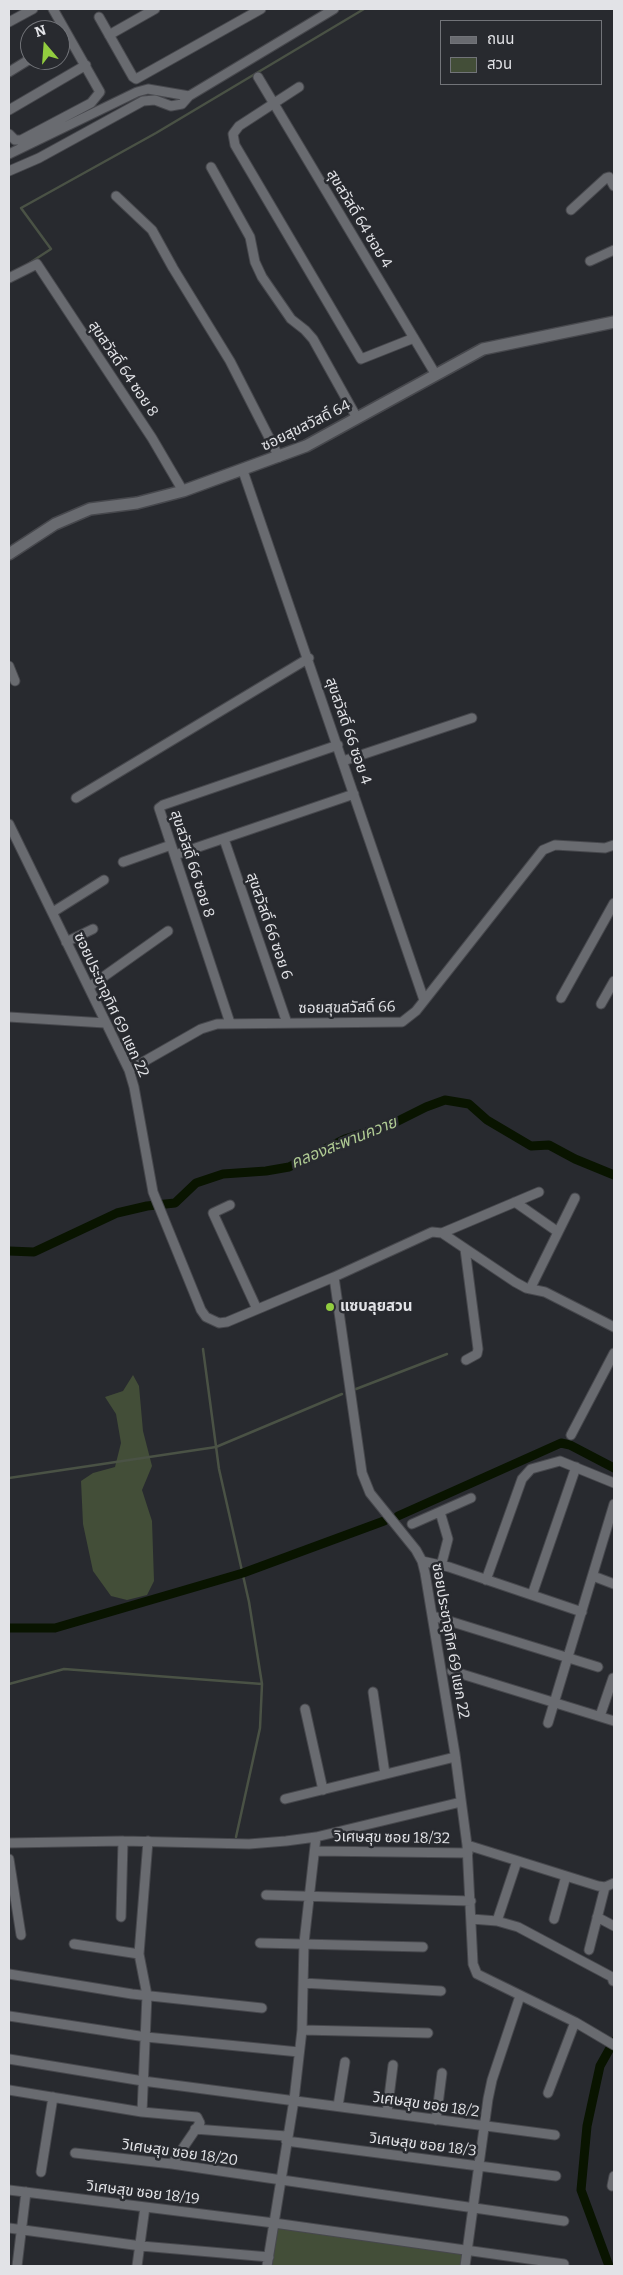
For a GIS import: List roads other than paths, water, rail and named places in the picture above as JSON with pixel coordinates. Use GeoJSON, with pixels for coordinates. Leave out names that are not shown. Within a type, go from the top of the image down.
{"type":"FeatureCollection","features":[{"type":"Feature","properties":{"kind":"street"},"geometry":{"type":"LineString","coordinates":[[9,22],[16,12],[33,9]]}},
{"type":"Feature","properties":{"kind":"street"},"geometry":{"type":"LineString","coordinates":[[53,9],[60,20]]}},
{"type":"Feature","properties":{"kind":"street"},"geometry":{"type":"LineString","coordinates":[[109,35],[155,9]]}},
{"type":"Feature","properties":{"kind":"street"},"geometry":{"type":"LineString","coordinates":[[99,17],[133,77],[139,78],[261,9]]}},
{"type":"Feature","properties":{"kind":"street"},"geometry":{"type":"LineString","coordinates":[[9,171],[39,158],[142,101],[155,100],[171,106],[182,104],[189,96],[334,9]]}},
{"type":"Feature","properties":{"kind":"street"},"geometry":{"type":"LineString","coordinates":[[9,134],[15,140],[21,140],[98,98],[100,92],[70,37]]}},
{"type":"Feature","properties":{"kind":"street"},"geometry":{"type":"LineString","coordinates":[[9,72],[20,65]]}},
{"type":"Feature","properties":{"kind":"street"},"geometry":{"type":"LineString","coordinates":[[9,110],[86,65]]}},
{"type":"Feature","properties":{"kind":"street","name":"สุขสวัสดิ์ 64 ซอย 4"},"geometry":{"type":"LineString","coordinates":[[258,76],[436,375]]}},
{"type":"Feature","properties":{"kind":"street"},"geometry":{"type":"LineString","coordinates":[[300,87],[239,126],[233,134],[235,146],[357,355],[361,359],[366,358],[414,338]]}},
{"type":"Feature","properties":{"kind":"street"},"geometry":{"type":"LineString","coordinates":[[9,154],[137,92],[148,89],[189,96]]}},
{"type":"Feature","properties":{"kind":"street"},"geometry":{"type":"LineString","coordinates":[[137,92],[142,101]]}},
{"type":"Feature","properties":{"kind":"street"},"geometry":{"type":"LineString","coordinates":[[26,147],[39,158]]}},
{"type":"Feature","properties":{"kind":"street"},"geometry":{"type":"LineString","coordinates":[[211,167],[250,237],[254,262],[262,277],[290,319],[305,330],[313,339],[356,418]]}},
{"type":"Feature","properties":{"kind":"street"},"geometry":{"type":"LineString","coordinates":[[571,210],[606,178],[609,177],[614,186]]}},
{"type":"Feature","properties":{"kind":"street"},"geometry":{"type":"LineString","coordinates":[[116,196],[152,230],[230,361],[279,457]]}},
{"type":"Feature","properties":{"kind":"street"},"geometry":{"type":"LineString","coordinates":[[590,261],[614,250]]}},
{"type":"Feature","properties":{"kind":"street","name":"สุขสวัสดิ์ 64 ซอย 8"},"geometry":{"type":"LineString","coordinates":[[9,278],[37,264],[152,438],[183,491]]}},
{"type":"Feature","properties":{"kind":"street","name":"ซอยสุขสวัสดิ์ 64"},"geometry":{"type":"LineString","coordinates":[[12,549],[56,524],[90,509],[137,503],[183,491],[243,471],[306,446],[483,349],[614,322]]}},
{"type":"Feature","properties":{"kind":"street","name":"สุขสวัสดิ์ 66 ซอย 4"},"geometry":{"type":"LineString","coordinates":[[243,471],[309,658],[424,1000]]}},
{"type":"Feature","properties":{"kind":"street"},"geometry":{"type":"LineString","coordinates":[[76,798],[309,658]]}},
{"type":"Feature","properties":{"kind":"street"},"geometry":{"type":"LineString","coordinates":[[9,666],[16,681]]}},
{"type":"Feature","properties":{"kind":"street"},"geometry":{"type":"LineString","coordinates":[[343,761],[472,718]]}},
{"type":"Feature","properties":{"kind":"street","name":"สุขสวัสดิ์ 66 ซอย 8"},"geometry":{"type":"LineString","coordinates":[[230,1023],[159,808],[163,805],[338,745]]}},
{"type":"Feature","properties":{"kind":"street"},"geometry":{"type":"LineString","coordinates":[[175,855],[354,794]]}},
{"type":"Feature","properties":{"kind":"street","name":"ซอยประชาอุทิศ 69 แยก 22"},"geometry":{"type":"LineString","coordinates":[[9,824],[129,1070],[154,1192],[161,1214],[201,1310],[206,1317],[219,1323],[227,1322],[334,1277],[362,1473],[370,1493],[416,1550],[422,1561],[433,1616],[461,1802],[471,1901],[473,1964],[477,1974],[575,2022],[614,2045]]}},
{"type":"Feature","properties":{"kind":"street","name":"สุขสวัสดิ์ 66 ซอย 6"},"geometry":{"type":"LineString","coordinates":[[224,839],[287,1022]]}},
{"type":"Feature","properties":{"kind":"street"},"geometry":{"type":"LineString","coordinates":[[123,862],[171,845]]}},
{"type":"Feature","properties":{"kind":"street","name":"ซอยสุขสวัสดิ์ 66"},"geometry":{"type":"LineString","coordinates":[[129,1070],[201,1029],[230,1023],[402,1022],[416,1011],[543,850],[555,845],[605,848],[614,845]]}},
{"type":"Feature","properties":{"kind":"street"},"geometry":{"type":"LineString","coordinates":[[53,912],[104,880]]}},
{"type":"Feature","properties":{"kind":"street"},"geometry":{"type":"LineString","coordinates":[[561,998],[614,903]]}},
{"type":"Feature","properties":{"kind":"street"},"geometry":{"type":"LineString","coordinates":[[66,942],[93,929]]}},
{"type":"Feature","properties":{"kind":"street"},"geometry":{"type":"LineString","coordinates":[[89,987],[168,930]]}},
{"type":"Feature","properties":{"kind":"street"},"geometry":{"type":"LineString","coordinates":[[601,1004],[614,981]]}},
{"type":"Feature","properties":{"kind":"street"},"geometry":{"type":"LineString","coordinates":[[9,1017],[105,1023]]}},
{"type":"Feature","properties":{"kind":"street"},"geometry":{"type":"LineString","coordinates":[[334,1277],[432,1232],[442,1233],[539,1192]]}},
{"type":"Feature","properties":{"kind":"street"},"geometry":{"type":"LineString","coordinates":[[530,1288],[575,1198]]}},
{"type":"Feature","properties":{"kind":"street"},"geometry":{"type":"LineString","coordinates":[[515,1202],[558,1232]]}},
{"type":"Feature","properties":{"kind":"street"},"geometry":{"type":"LineString","coordinates":[[230,1205],[213,1213],[257,1309]]}},
{"type":"Feature","properties":{"kind":"street"},"geometry":{"type":"LineString","coordinates":[[442,1233],[515,1282],[545,1292],[614,1327]]}},
{"type":"Feature","properties":{"kind":"street"},"geometry":{"type":"LineString","coordinates":[[465,1249],[478,1349],[477,1354],[466,1360]]}},
{"type":"Feature","properties":{"kind":"street"},"geometry":{"type":"LineString","coordinates":[[571,1435],[614,1353]]}},
{"type":"Feature","properties":{"kind":"street"},"geometry":{"type":"LineString","coordinates":[[486,1580],[522,1479],[531,1469],[560,1461],[614,1483]]}},
{"type":"Feature","properties":{"kind":"street"},"geometry":{"type":"LineString","coordinates":[[532,1595],[576,1467]]}},
{"type":"Feature","properties":{"kind":"street"},"geometry":{"type":"LineString","coordinates":[[412,1524],[471,1498]]}},
{"type":"Feature","properties":{"kind":"street"},"geometry":{"type":"LineString","coordinates":[[548,1724],[593,1576],[610,1532],[614,1504]]}},
{"type":"Feature","properties":{"kind":"street"},"geometry":{"type":"LineString","coordinates":[[440,1512],[448,1539],[442,1566]]}},
{"type":"Feature","properties":{"kind":"street"},"geometry":{"type":"LineString","coordinates":[[422,1561],[582,1612]]}},
{"type":"Feature","properties":{"kind":"street"},"geometry":{"type":"LineString","coordinates":[[593,1576],[614,1584]]}},
{"type":"Feature","properties":{"kind":"street"},"geometry":{"type":"LineString","coordinates":[[433,1616],[598,1667]]}},
{"type":"Feature","properties":{"kind":"street"},"geometry":{"type":"LineString","coordinates":[[452,1670],[614,1721]]}},
{"type":"Feature","properties":{"kind":"street"},"geometry":{"type":"LineString","coordinates":[[600,1716],[613,1678]]}},
{"type":"Feature","properties":{"kind":"street"},"geometry":{"type":"LineString","coordinates":[[373,1692],[385,1774]]}},
{"type":"Feature","properties":{"kind":"street"},"geometry":{"type":"LineString","coordinates":[[305,1709],[323,1790]]}},
{"type":"Feature","properties":{"kind":"street"},"geometry":{"type":"LineString","coordinates":[[285,1799],[455,1757]]}},
{"type":"Feature","properties":{"kind":"street"},"geometry":{"type":"LineString","coordinates":[[9,1842],[148,1841],[249,1844],[316,1837],[461,1802]]}},
{"type":"Feature","properties":{"kind":"street"},"geometry":{"type":"LineString","coordinates":[[9,2228],[268,2262],[286,2139],[294,2100],[302,2030],[304,1944],[316,1837]]}},
{"type":"Feature","properties":{"kind":"street"},"geometry":{"type":"LineString","coordinates":[[121,1917],[123,1841]]}},
{"type":"Feature","properties":{"kind":"street"},"geometry":{"type":"LineString","coordinates":[[142,2112],[147,1995],[139,1954],[148,1841]]}},
{"type":"Feature","properties":{"kind":"street","name":"วิเศษสุข ซอย 18/32"},"geometry":{"type":"LineString","coordinates":[[315,1851],[467,1849],[517,1861],[605,1887]]}},
{"type":"Feature","properties":{"kind":"street"},"geometry":{"type":"LineString","coordinates":[[9,1859],[21,1935]]}},
{"type":"Feature","properties":{"kind":"street"},"geometry":{"type":"LineString","coordinates":[[497,1921],[517,1861]]}},
{"type":"Feature","properties":{"kind":"street"},"geometry":{"type":"LineString","coordinates":[[554,1919],[566,1876]]}},
{"type":"Feature","properties":{"kind":"street"},"geometry":{"type":"LineString","coordinates":[[590,1950],[605,1887],[614,1883]]}},
{"type":"Feature","properties":{"kind":"street"},"geometry":{"type":"LineString","coordinates":[[266,1895],[471,1901]]}},
{"type":"Feature","properties":{"kind":"street"},"geometry":{"type":"LineString","coordinates":[[597,1917],[614,1926]]}},
{"type":"Feature","properties":{"kind":"street"},"geometry":{"type":"LineString","coordinates":[[472,1920],[497,1921],[518,1927],[612,1977],[612,1981]]}},
{"type":"Feature","properties":{"kind":"street"},"geometry":{"type":"LineString","coordinates":[[260,1943],[423,1947]]}},
{"type":"Feature","properties":{"kind":"street"},"geometry":{"type":"LineString","coordinates":[[74,1944],[139,1954]]}},
{"type":"Feature","properties":{"kind":"street"},"geometry":{"type":"LineString","coordinates":[[9,1974],[147,1995],[262,2008]]}},
{"type":"Feature","properties":{"kind":"street"},"geometry":{"type":"LineString","coordinates":[[303,1983],[441,1991]]}},
{"type":"Feature","properties":{"kind":"street"},"geometry":{"type":"LineString","coordinates":[[466,2266],[466,2249],[492,2080],[520,1996]]}},
{"type":"Feature","properties":{"kind":"street"},"geometry":{"type":"LineString","coordinates":[[9,2016],[146,2037],[299,2052]]}},
{"type":"Feature","properties":{"kind":"street"},"geometry":{"type":"LineString","coordinates":[[548,2093],[575,2022]]}},
{"type":"Feature","properties":{"kind":"street"},"geometry":{"type":"LineString","coordinates":[[302,2030],[428,2033]]}},
{"type":"Feature","properties":{"kind":"street","name":"วิเศษสุข ซอย 18/2"},"geometry":{"type":"LineString","coordinates":[[9,2060],[143,2081],[555,2135]]}},
{"type":"Feature","properties":{"kind":"street"},"geometry":{"type":"LineString","coordinates":[[338,2106],[345,2062]]}},
{"type":"Feature","properties":{"kind":"street"},"geometry":{"type":"LineString","coordinates":[[387,2113],[393,2066]]}},
{"type":"Feature","properties":{"kind":"street"},"geometry":{"type":"LineString","coordinates":[[436,2120],[442,2072]]}},
{"type":"Feature","properties":{"kind":"street"},"geometry":{"type":"LineString","coordinates":[[9,2090],[142,2112],[197,2117],[200,2123],[172,2164]]}},
{"type":"Feature","properties":{"kind":"street"},"geometry":{"type":"LineString","coordinates":[[41,2172],[53,2097]]}},
{"type":"Feature","properties":{"kind":"street","name":"วิเศษสุข ซอย 18/3"},"geometry":{"type":"LineString","coordinates":[[195,2129],[286,2139],[556,2176]]}},
{"type":"Feature","properties":{"kind":"street","name":"วิเศษสุข ซอย 18/20"},"geometry":{"type":"LineString","coordinates":[[75,2153],[172,2164],[564,2222]]}},
{"type":"Feature","properties":{"kind":"street","name":"วิเศษสุข ซอย 18/19"},"geometry":{"type":"LineString","coordinates":[[9,2190],[274,2223],[564,2264]]}},
{"type":"Feature","properties":{"kind":"street"},"geometry":{"type":"LineString","coordinates":[[17,2266],[26,2192]]}},
{"type":"Feature","properties":{"kind":"street"},"geometry":{"type":"LineString","coordinates":[[137,2266],[146,2207]]}},
{"type":"Feature","properties":{"kind":"waterway"},"geometry":{"type":"LineString","coordinates":[[28,264],[51,249],[21,208],[156,133],[364,9]]}},
{"type":"Feature","properties":{"kind":"waterway","name":"คลองสะพานควาย"},"geometry":{"type":"LineString","coordinates":[[9,1251],[34,1252],[117,1213],[147,1206],[175,1203],[196,1183],[223,1174],[266,1171],[289,1167],[345,1139],[392,1124],[445,1100],[469,1104],[487,1120],[531,1146],[549,1145],[575,1159],[614,1175]]}},
{"type":"Feature","properties":{"kind":"waterway"},"geometry":{"type":"LineString","coordinates":[[203,1349],[219,1469],[249,1602],[262,1684],[260,1728],[236,1837]]}},
{"type":"Feature","properties":{"kind":"waterway"},"geometry":{"type":"LineString","coordinates":[[356,1389],[447,1354]]}},
{"type":"Feature","properties":{"kind":"waterway"},"geometry":{"type":"LineString","coordinates":[[9,1478],[216,1447],[342,1394]]}},
{"type":"Feature","properties":{"kind":"waterway"},"geometry":{"type":"LineString","coordinates":[[398,1516],[561,1443],[570,1445],[614,1468]]}},
{"type":"Feature","properties":{"kind":"waterway"},"geometry":{"type":"LineString","coordinates":[[9,1628],[55,1628],[243,1573],[384,1521]]}},
{"type":"Feature","properties":{"kind":"waterway"},"geometry":{"type":"LineString","coordinates":[[9,1684],[64,1669],[262,1684]]}},
{"type":"Feature","properties":{"kind":"waterway"},"geometry":{"type":"LineString","coordinates":[[609,2266],[581,2190],[587,2126],[600,2066],[614,2041]]}},
{"type":"Feature","properties":{"kind":"place","name":"แซบลุยสวน"},"geometry":{"type":"Point","coordinates":[330,1307]}}]}
